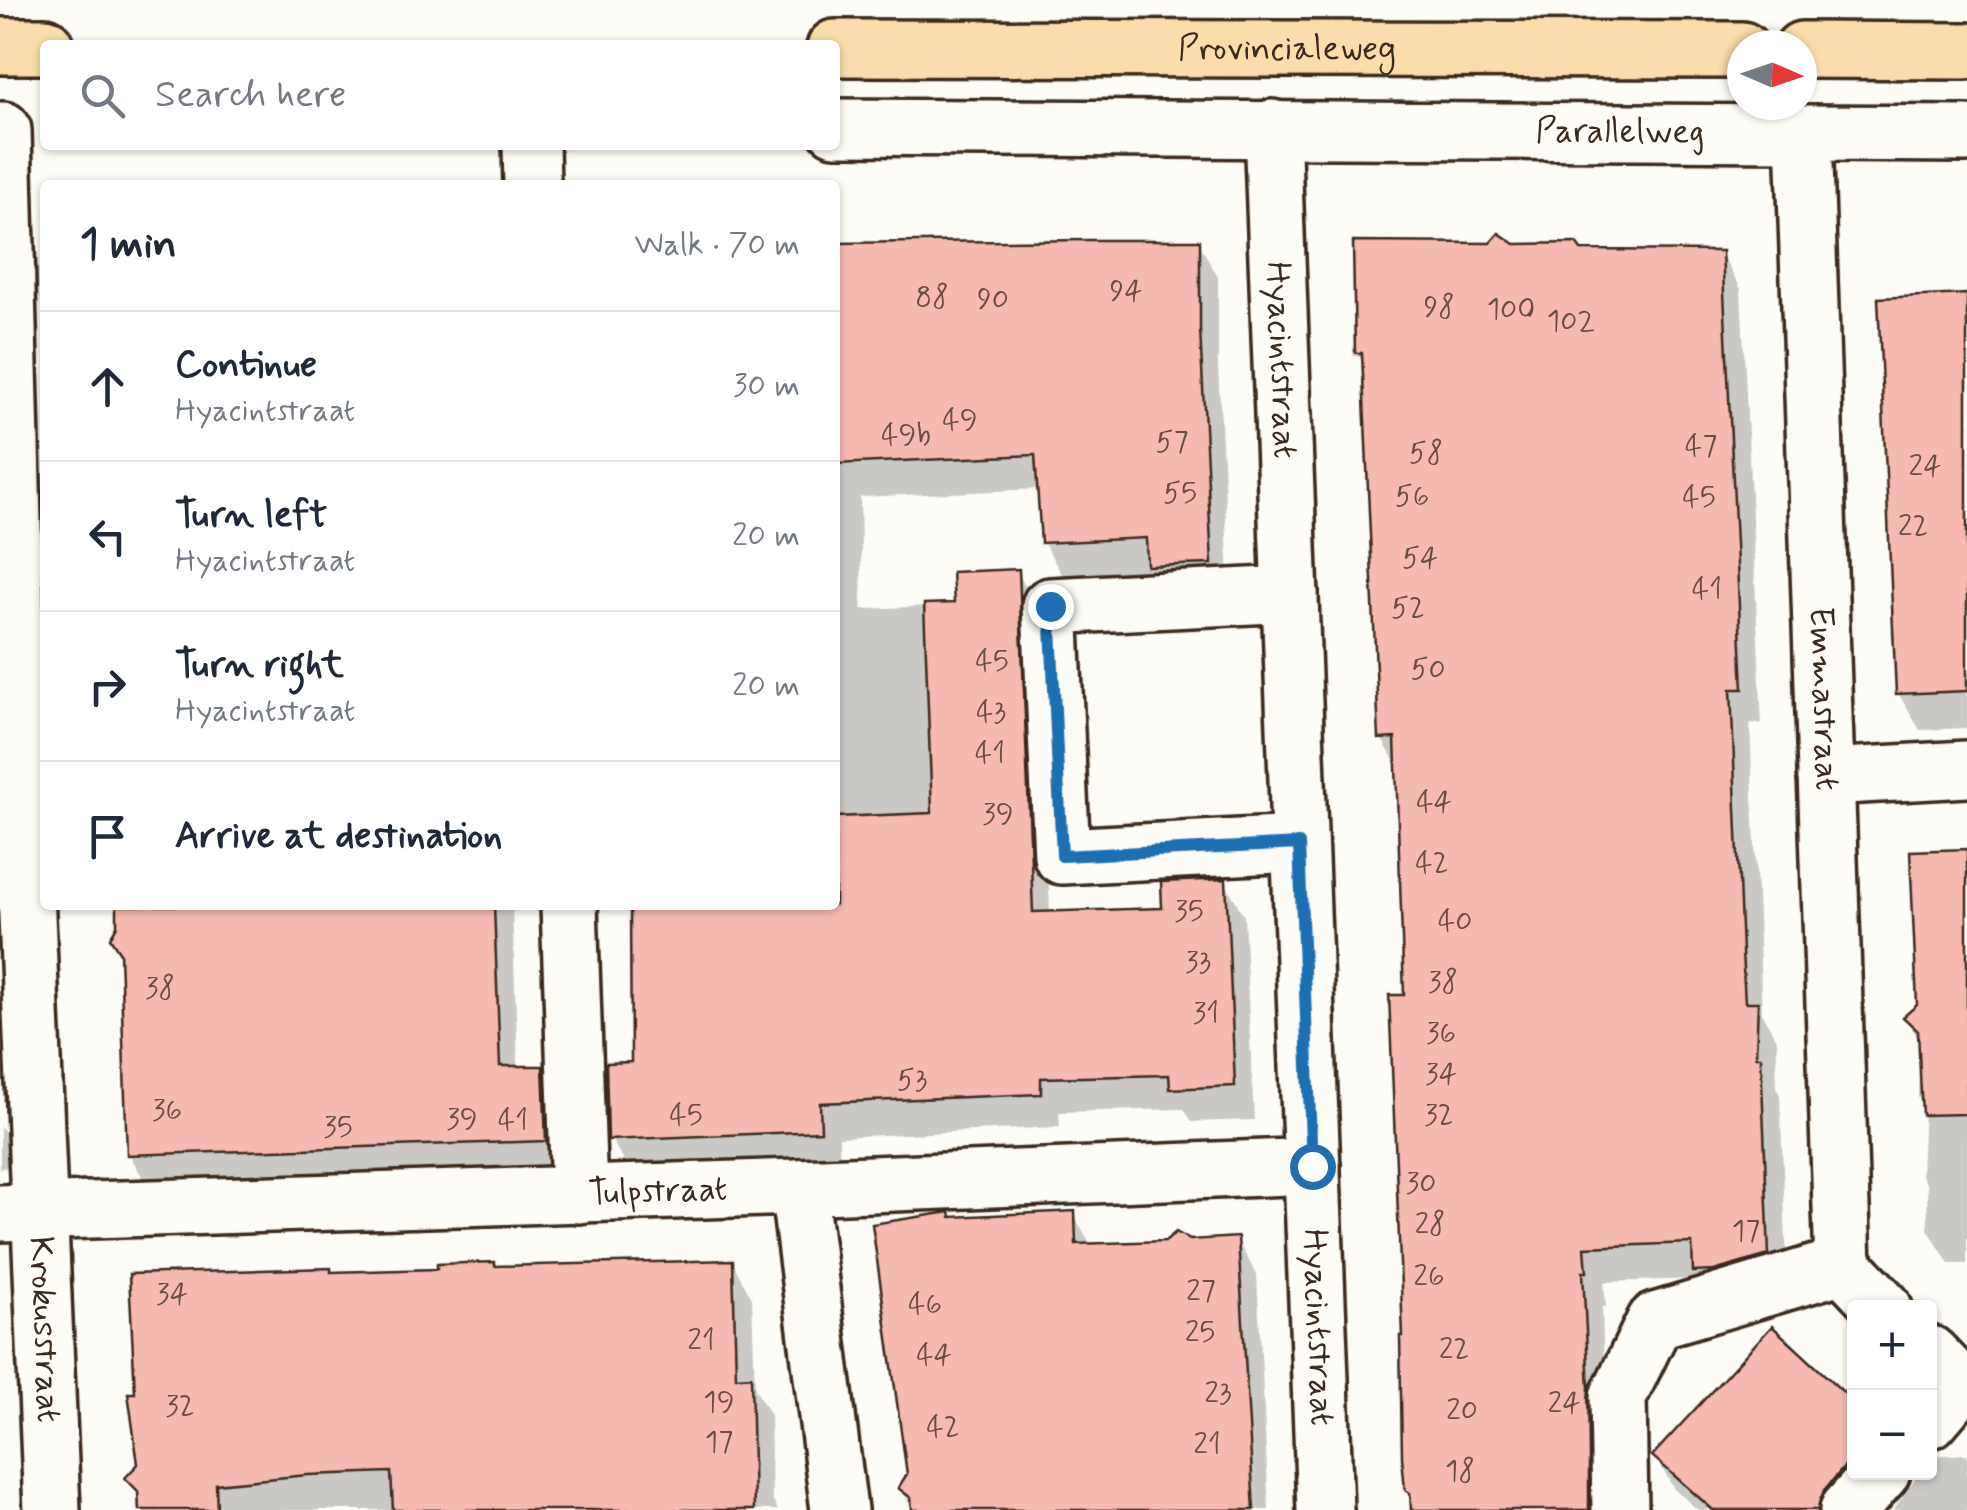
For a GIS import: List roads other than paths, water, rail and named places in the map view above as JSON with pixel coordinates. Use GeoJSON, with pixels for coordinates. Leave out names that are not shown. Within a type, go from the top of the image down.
{"type":"FeatureCollection","features":[{"type":"Feature","properties":{"kind":"main road"},"geometry":{"type":"LineString","coordinates":[[0,46],[40,46]]}},
{"type":"Feature","properties":{"kind":"main road","name":"Provincialeweg"},"geometry":{"type":"LineString","coordinates":[[840,48],[1727,50]]}},
{"type":"Feature","properties":{"kind":"main road"},"geometry":{"type":"LineString","coordinates":[[1817,50],[1967,51]]}},
{"type":"Feature","properties":{"kind":"street","name":"Parallelweg"},"geometry":{"type":"LineString","coordinates":[[840,127],[1967,134]]}},
{"type":"Feature","properties":{"kind":"street","name":"Hyacintstraat"},"geometry":{"type":"LineString","coordinates":[[1272,128],[1325,1510]]}},
{"type":"Feature","properties":{"kind":"street","name":"Krokusstraat"},"geometry":{"type":"LineString","coordinates":[[16,130],[8,678],[21,1213],[52,1510]]}},
{"type":"Feature","properties":{"kind":"street","name":"Emmastraat"},"geometry":{"type":"LineString","coordinates":[[1804,134],[1843,1265]]}},
{"type":"Feature","properties":{"kind":"street"},"geometry":{"type":"LineString","coordinates":[[531,150],[532,180]]}},
{"type":"Feature","properties":{"kind":"street"},"geometry":{"type":"LineString","coordinates":[[1290,594],[1050,606],[1062,856],[1299,844]]}},
{"type":"Feature","properties":{"kind":"street"},"geometry":{"type":"LineString","coordinates":[[1826,777],[1967,770]]}},
{"type":"Feature","properties":{"kind":"street"},"geometry":{"type":"LineString","coordinates":[[569,910],[579,1195]]}},
{"type":"Feature","properties":{"kind":"street","name":"Tulpstraat"},"geometry":{"type":"LineString","coordinates":[[21,1213],[1312,1166]]}},
{"type":"Feature","properties":{"kind":"street"},"geometry":{"type":"LineString","coordinates":[[798,1187],[839,1510]]}},
{"type":"Feature","properties":{"kind":"street"},"geometry":{"type":"LineString","coordinates":[[1620,1510],[1618,1397],[1655,1321],[1843,1265],[1876,1300]]}},
{"type":"Feature","properties":{"kind":"street"},"geometry":{"type":"LineString","coordinates":[[1848,1510],[1875,1480]]}}]}
